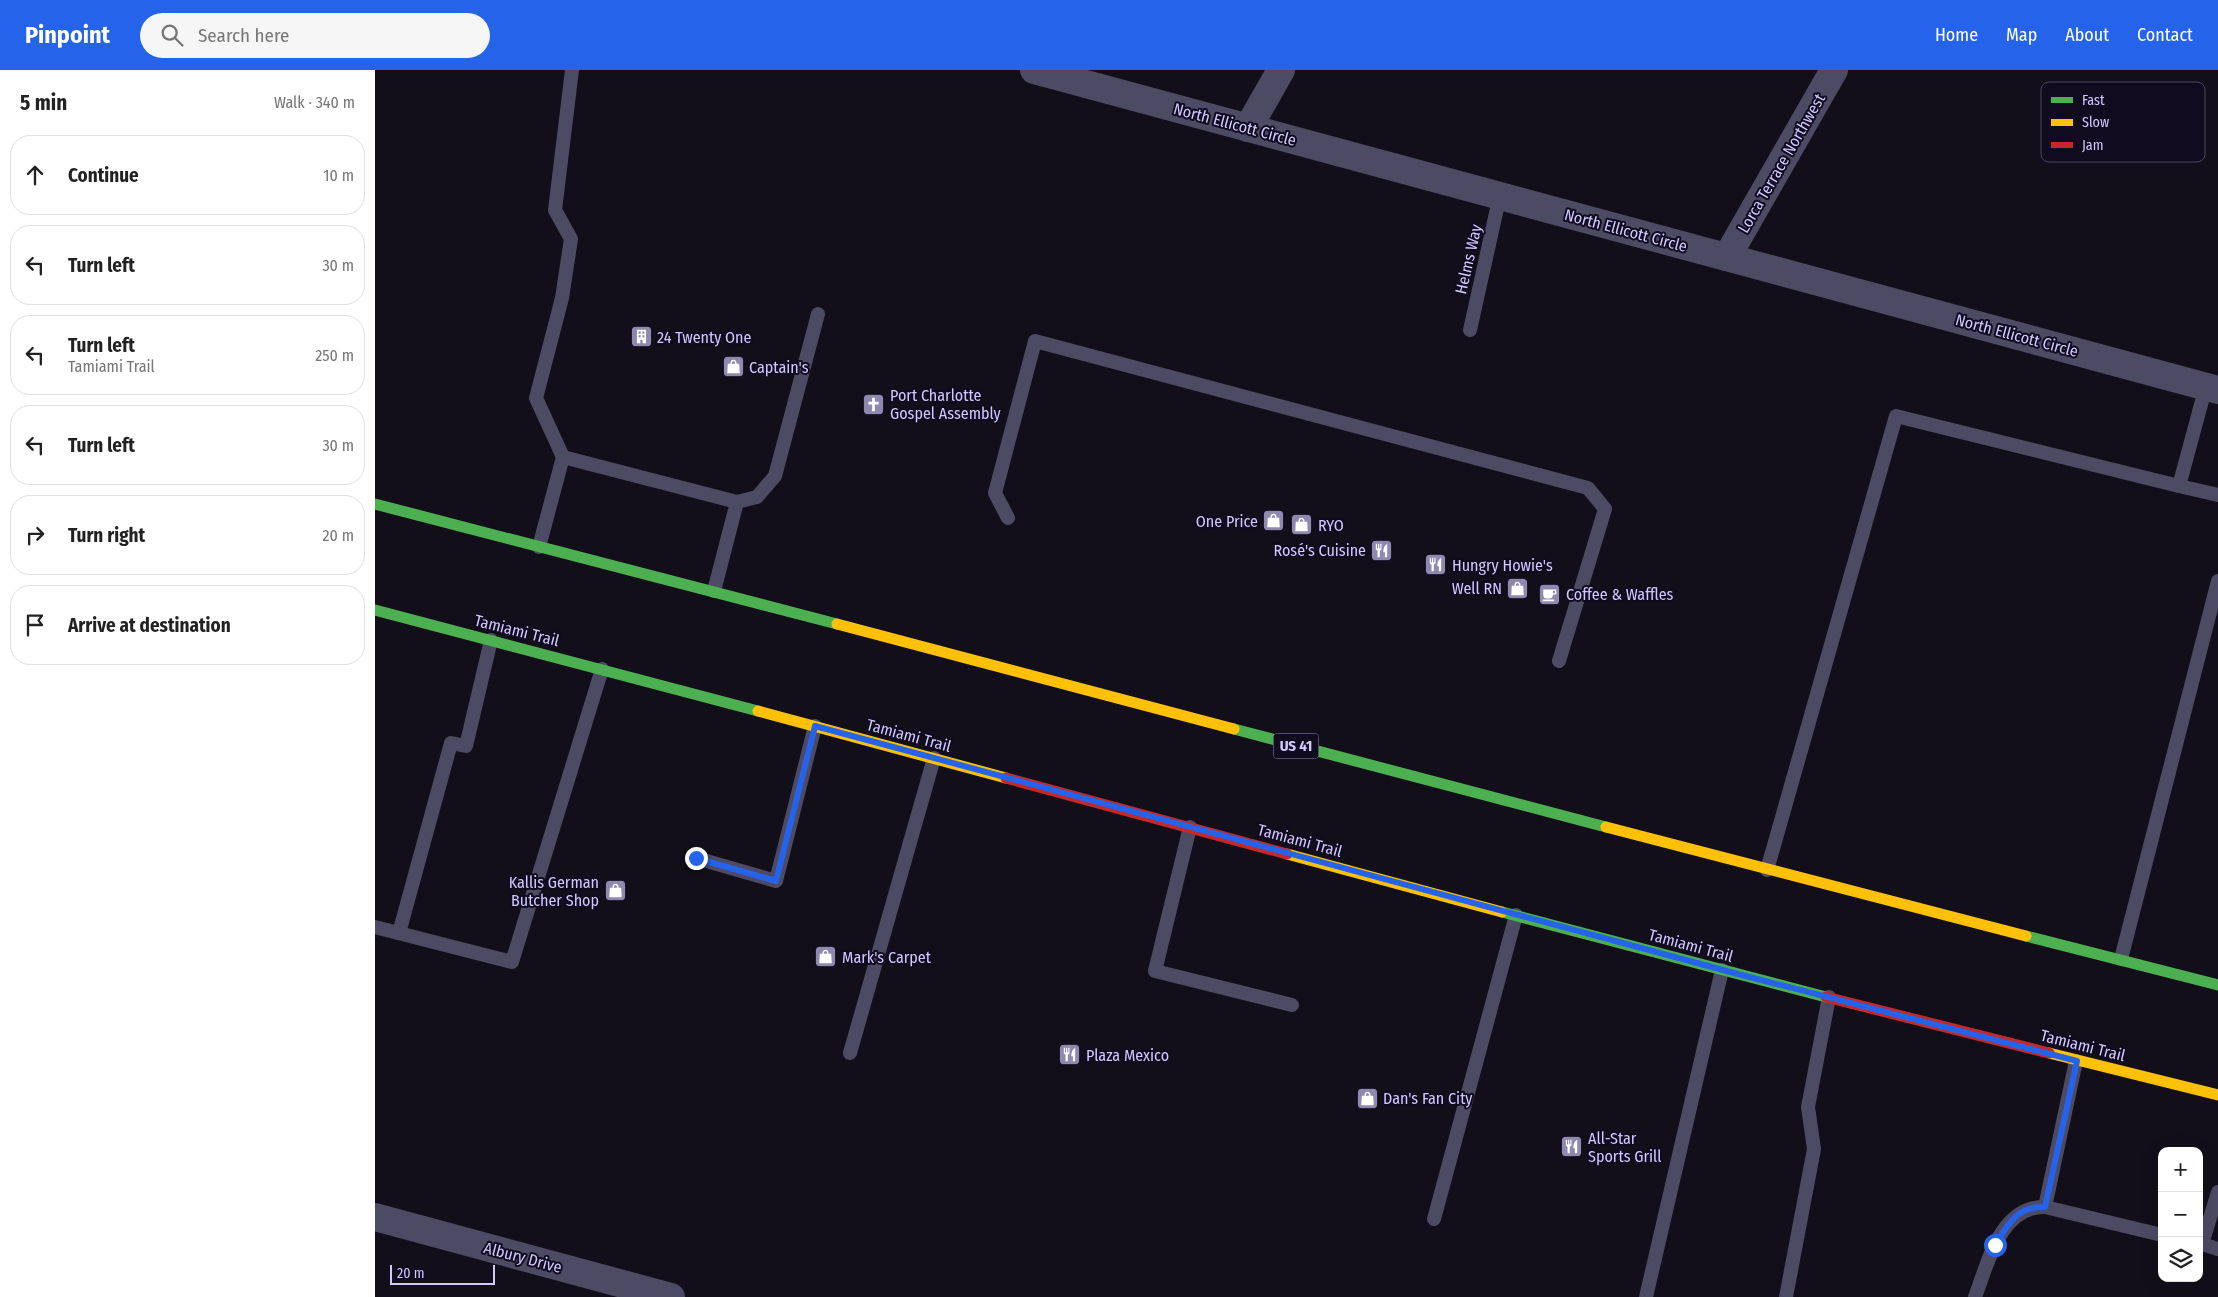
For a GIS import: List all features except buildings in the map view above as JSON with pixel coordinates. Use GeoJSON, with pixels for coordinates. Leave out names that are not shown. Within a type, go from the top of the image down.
{"type":"FeatureCollection","features":[{"type":"Feature","properties":{"kind":"main road","name":"US 41"},"geometry":{"type":"LineString","coordinates":[[375,504],[714,591],[1767,870],[2218,985]]}},
{"type":"Feature","properties":{"kind":"main road","name":"Tamiami Trail"},"geometry":{"type":"LineString","coordinates":[[375,610],[815,726],[1722,970],[2218,1095]]}},
{"type":"Feature","properties":{"kind":"street","name":"North Ellicott Circle"},"geometry":{"type":"LineString","coordinates":[[1035,70],[1727,257],[2214,380]]}},
{"type":"Feature","properties":{"kind":"street"},"geometry":{"type":"LineString","coordinates":[[1248,128],[1281,70]]}},
{"type":"Feature","properties":{"kind":"street","name":"Lorca Terrace Northwest"},"geometry":{"type":"LineString","coordinates":[[1727,257],[1834,70]]}},
{"type":"Feature","properties":{"kind":"street","name":"Albury Drive"},"geometry":{"type":"LineString","coordinates":[[375,1217],[671,1297]]}},
{"type":"Feature","properties":{"kind":"lane"},"geometry":{"type":"LineString","coordinates":[[539,547],[563,458],[536,398],[562,298],[571,239],[555,210],[572,70]]}},
{"type":"Feature","properties":{"kind":"lane","name":"Helms Way"},"geometry":{"type":"LineString","coordinates":[[1470,330],[1501,196]]}},
{"type":"Feature","properties":{"kind":"lane"},"geometry":{"type":"LineString","coordinates":[[563,458],[737,502],[757,497],[775,476],[818,314]]}},
{"type":"Feature","properties":{"kind":"lane"},"geometry":{"type":"LineString","coordinates":[[1008,518],[995,493],[1035,341],[1588,488],[1605,509],[1559,661]]}},
{"type":"Feature","properties":{"kind":"lane"},"geometry":{"type":"LineString","coordinates":[[2179,486],[2214,380]]}},
{"type":"Feature","properties":{"kind":"lane"},"geometry":{"type":"LineString","coordinates":[[1767,870],[1896,416],[2218,495]]}},
{"type":"Feature","properties":{"kind":"lane"},"geometry":{"type":"LineString","coordinates":[[714,591],[737,502]]}},
{"type":"Feature","properties":{"kind":"lane"},"geometry":{"type":"LineString","coordinates":[[2121,959],[2218,581]]}},
{"type":"Feature","properties":{"kind":"lane"},"geometry":{"type":"LineString","coordinates":[[399,933],[451,743],[466,746],[491,640]]}},
{"type":"Feature","properties":{"kind":"lane"},"geometry":{"type":"LineString","coordinates":[[375,927],[512,962],[601,669]]}},
{"type":"Feature","properties":{"kind":"lane"},"geometry":{"type":"LineString","coordinates":[[696,858],[776,881],[815,726]]}},
{"type":"Feature","properties":{"kind":"lane"},"geometry":{"type":"LineString","coordinates":[[850,1053],[934,758]]}},
{"type":"Feature","properties":{"kind":"lane"},"geometry":{"type":"LineString","coordinates":[[1190,827],[1155,972],[1292,1005]]}},
{"type":"Feature","properties":{"kind":"lane"},"geometry":{"type":"LineString","coordinates":[[1434,1219],[1516,915]]}},
{"type":"Feature","properties":{"kind":"lane"},"geometry":{"type":"LineString","coordinates":[[1646,1297],[1722,970]]}},
{"type":"Feature","properties":{"kind":"lane"},"geometry":{"type":"LineString","coordinates":[[1786,1297],[1814,1149],[1808,1107],[1829,997]]}},
{"type":"Feature","properties":{"kind":"lane"},"geometry":{"type":"LineString","coordinates":[[2045,1207],[2077,1061]]}},
{"type":"Feature","properties":{"kind":"lane"},"geometry":{"type":"LineString","coordinates":[[2203,1238],[2218,1192]]}},
{"type":"Feature","properties":{"kind":"lane"},"geometry":{"type":"LineString","coordinates":[[1975,1297],[1995,1245],[2009,1221],[2034,1207],[2045,1207],[2158,1233]]}},
{"type":"Feature","properties":{"kind":"lane"},"geometry":{"type":"LineString","coordinates":[[2203,1245],[2218,1249]]}},
{"type":"Feature","properties":{"kind":"traffic: fast"},"geometry":{"type":"LineString","coordinates":[[375,504],[837,624]]}},
{"type":"Feature","properties":{"kind":"traffic: fast"},"geometry":{"type":"LineString","coordinates":[[375,610],[758,711]]}},
{"type":"Feature","properties":{"kind":"traffic: fast"},"geometry":{"type":"LineString","coordinates":[[1234,729],[1606,827]]}},
{"type":"Feature","properties":{"kind":"traffic: fast"},"geometry":{"type":"LineString","coordinates":[[1502,912],[1826,997]]}},
{"type":"Feature","properties":{"kind":"traffic: fast"},"geometry":{"type":"LineString","coordinates":[[2026,936],[2218,985]]}},
{"type":"Feature","properties":{"kind":"traffic: slow"},"geometry":{"type":"LineString","coordinates":[[837,624],[1234,729]]}},
{"type":"Feature","properties":{"kind":"traffic: slow"},"geometry":{"type":"LineString","coordinates":[[758,711],[1006,778]]}},
{"type":"Feature","properties":{"kind":"traffic: slow"},"geometry":{"type":"LineString","coordinates":[[1606,827],[2026,936]]}},
{"type":"Feature","properties":{"kind":"traffic: slow"},"geometry":{"type":"LineString","coordinates":[[1287,854],[1502,912]]}},
{"type":"Feature","properties":{"kind":"traffic: slow"},"geometry":{"type":"LineString","coordinates":[[2049,1053],[2218,1095]]}},
{"type":"Feature","properties":{"kind":"traffic: jam"},"geometry":{"type":"LineString","coordinates":[[1006,778],[1287,854]]}},
{"type":"Feature","properties":{"kind":"traffic: jam"},"geometry":{"type":"LineString","coordinates":[[1826,997],[2049,1053]]}},
{"type":"Feature","properties":{"kind":"place","name":"24 Twenty One"},"geometry":{"type":"Point","coordinates":[641,337]}},
{"type":"Feature","properties":{"kind":"place","name":"Captain's"},"geometry":{"type":"Point","coordinates":[733,367]}},
{"type":"Feature","properties":{"kind":"place","name":"Port Charlotte Gospel Assembly"},"geometry":{"type":"Point","coordinates":[874,404]}},
{"type":"Feature","properties":{"kind":"place","name":"One Price"},"geometry":{"type":"Point","coordinates":[1274,521]}},
{"type":"Feature","properties":{"kind":"place","name":"RYO"},"geometry":{"type":"Point","coordinates":[1302,525]}},
{"type":"Feature","properties":{"kind":"place","name":"Rosé's Cuisine"},"geometry":{"type":"Point","coordinates":[1382,550]}},
{"type":"Feature","properties":{"kind":"place","name":"Hungry Howie's"},"geometry":{"type":"Point","coordinates":[1436,565]}},
{"type":"Feature","properties":{"kind":"place","name":"Well RN"},"geometry":{"type":"Point","coordinates":[1518,588]}},
{"type":"Feature","properties":{"kind":"place","name":"Coffee & Waffles"},"geometry":{"type":"Point","coordinates":[1550,594]}},
{"type":"Feature","properties":{"kind":"place","name":"Kallis German Butcher Shop"},"geometry":{"type":"Point","coordinates":[615,891]}},
{"type":"Feature","properties":{"kind":"place","name":"Mark's Carpet"},"geometry":{"type":"Point","coordinates":[826,957]}},
{"type":"Feature","properties":{"kind":"place","name":"Plaza Mexico"},"geometry":{"type":"Point","coordinates":[1070,1055]}},
{"type":"Feature","properties":{"kind":"place","name":"Dan's Fan City"},"geometry":{"type":"Point","coordinates":[1367,1098]}},
{"type":"Feature","properties":{"kind":"place","name":"All-Star Sports Grill"},"geometry":{"type":"Point","coordinates":[1572,1147]}},
{"type":"Feature","properties":{"kind":"route"},"geometry":{"type":"LineString","coordinates":[[696,858],[776,881],[815,726],[1738,974],[2077,1061],[2045,1207],[2034,1207],[2009,1221],[1995,1245]]}}]}
